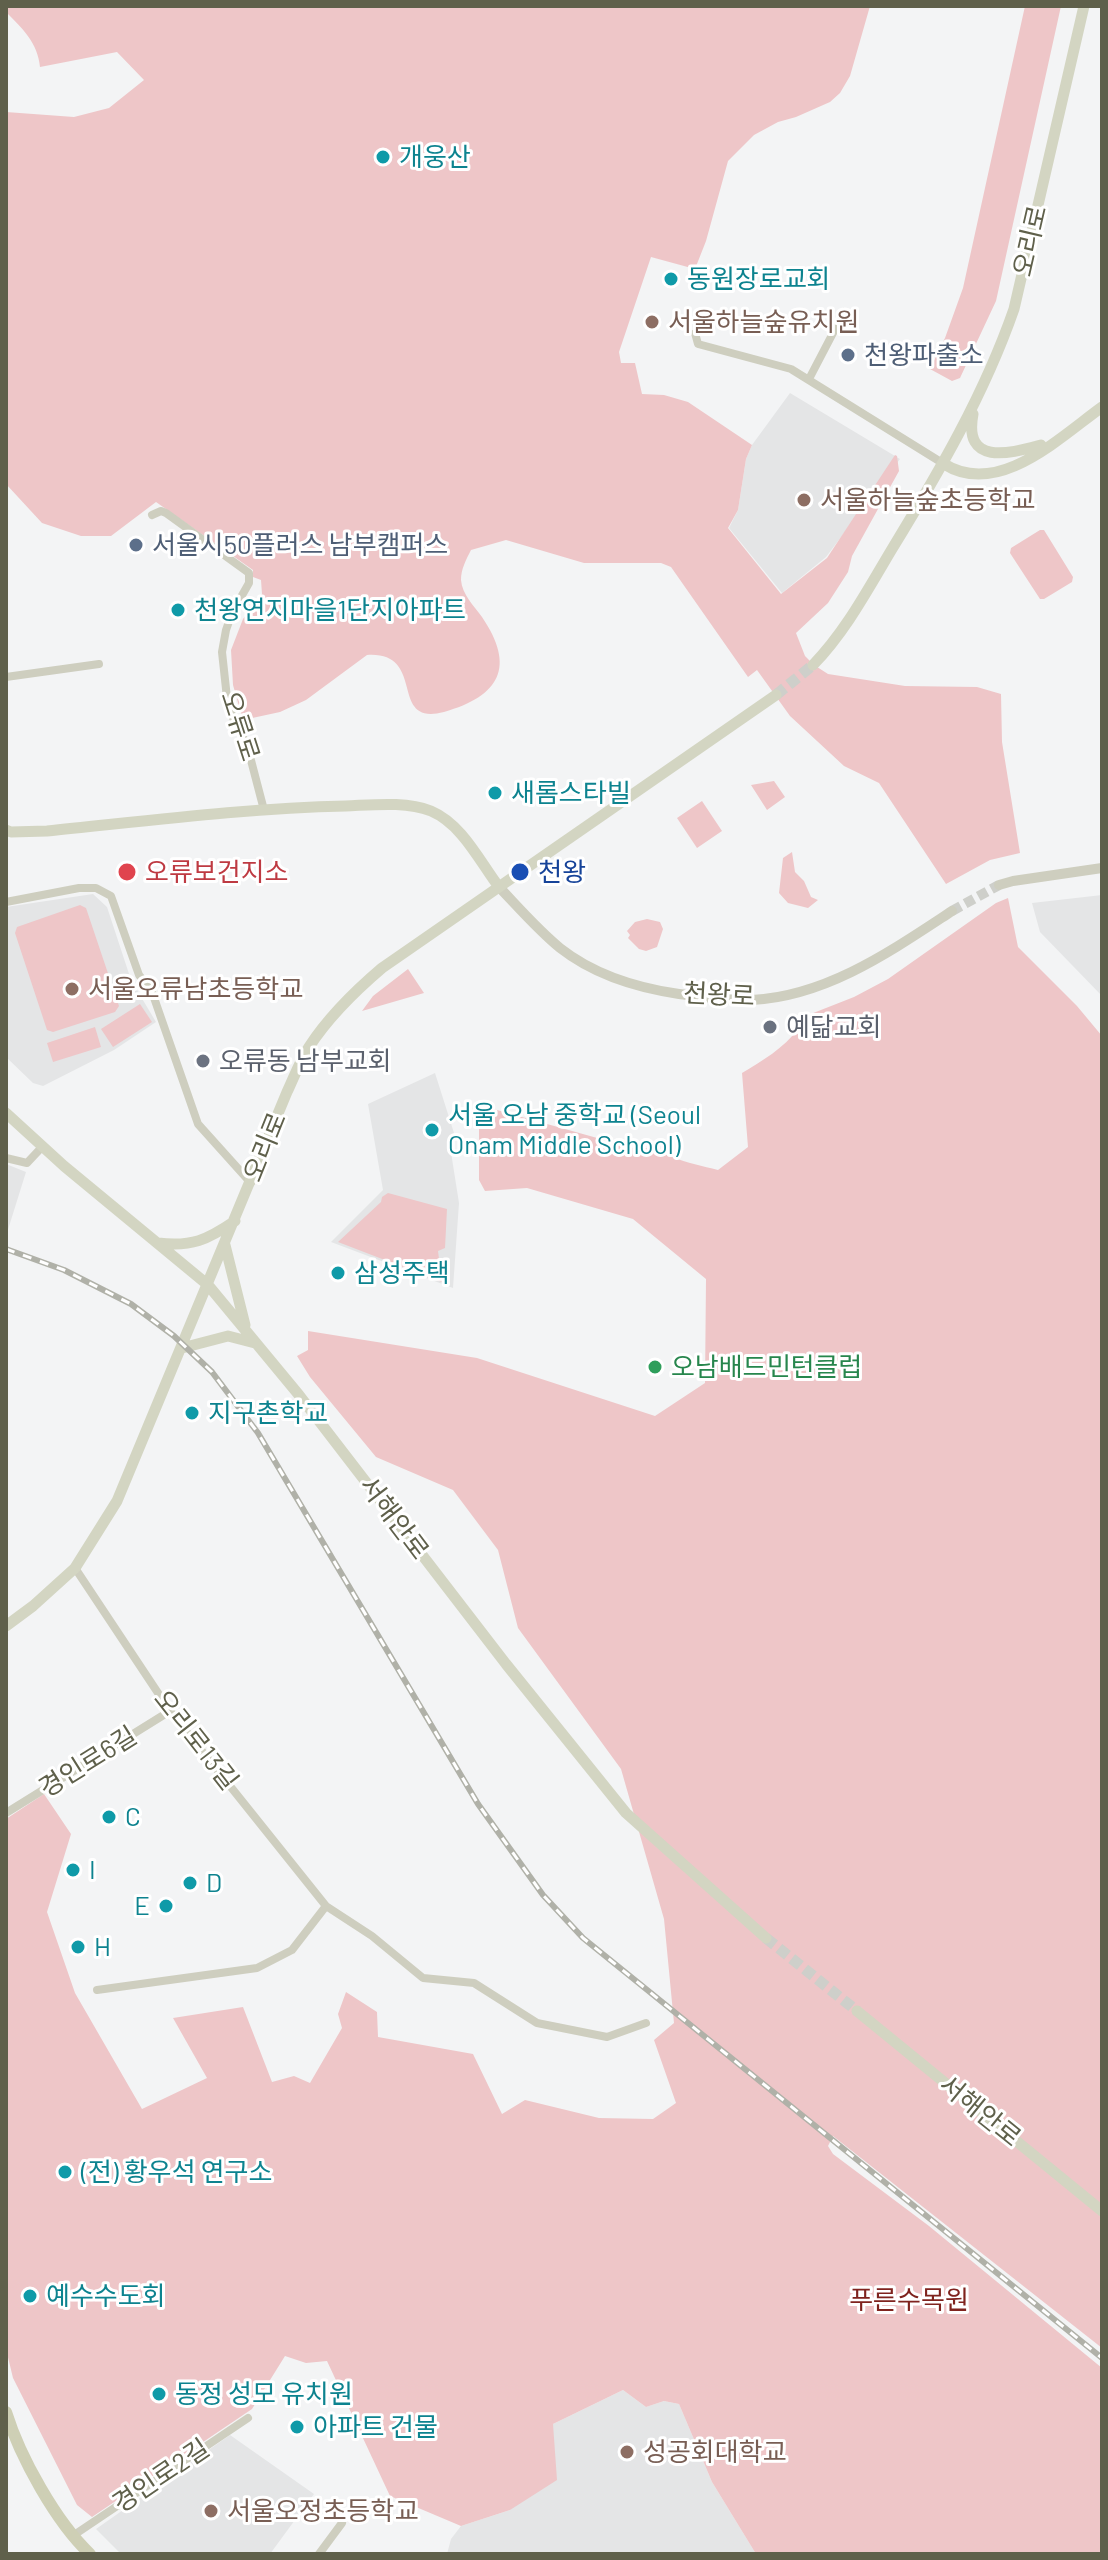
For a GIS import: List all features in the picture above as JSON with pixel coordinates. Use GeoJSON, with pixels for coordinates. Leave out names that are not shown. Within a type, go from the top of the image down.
{"type":"FeatureCollection","features":[{"type":"Feature","properties":{"kind":"main road","name":"오리로"},"geometry":{"type":"LineString","coordinates":[[813,665],[843,630],[944,464],[1002,344],[1014,309],[1084,6]]}},
{"type":"Feature","properties":{"kind":"main road"},"geometry":{"type":"LineString","coordinates":[[976,402],[972,430],[979,446],[986,452],[1000,454],[1051,443]]}},
{"type":"Feature","properties":{"kind":"main road"},"geometry":{"type":"LineString","coordinates":[[944,464],[964,474],[987,475],[1009,469],[1102,407]]}},
{"type":"Feature","properties":{"kind":"main road","name":"오리로"},"geometry":{"type":"LineString","coordinates":[[6,1626],[75,1568],[117,1501],[287,1092],[308,1049],[332,1016],[382,968],[776,695]]}},
{"type":"Feature","properties":{"kind":"main road"},"geometry":{"type":"LineString","coordinates":[[6,830],[47,831],[264,810],[407,807],[430,811],[453,825],[499,887]]}},
{"type":"Feature","properties":{"kind":"main road","name":"서해안로"},"geometry":{"type":"LineString","coordinates":[[6,1113],[42,1147],[208,1285],[308,1406],[506,1664],[626,1813],[766,1938]]}},
{"type":"Feature","properties":{"kind":"main road"},"geometry":{"type":"LineString","coordinates":[[157,1243],[175,1245],[205,1240],[235,1220]]}},
{"type":"Feature","properties":{"kind":"main road"},"geometry":{"type":"LineString","coordinates":[[225,1244],[246,1331]]}},
{"type":"Feature","properties":{"kind":"main road"},"geometry":{"type":"LineString","coordinates":[[182,1348],[228,1336],[257,1344]]}},
{"type":"Feature","properties":{"kind":"main road","name":"서해안로"},"geometry":{"type":"LineString","coordinates":[[857,2011],[1102,2211]]}},
{"type":"Feature","properties":{"kind":"main road"},"geometry":{"type":"LineString","coordinates":[[6,2412],[33,2475],[90,2554]]}},
{"type":"Feature","properties":{"kind":"street"},"geometry":{"type":"LineString","coordinates":[[809,379],[844,312]]}},
{"type":"Feature","properties":{"kind":"street"},"geometry":{"type":"LineString","coordinates":[[695,333],[698,344],[772,363],[809,379],[944,464]]}},
{"type":"Feature","properties":{"kind":"street","name":"오류로"},"geometry":{"type":"LineString","coordinates":[[152,515],[161,511],[166,513],[249,573],[249,583],[226,630],[222,652],[227,698],[247,745],[264,810]]}},
{"type":"Feature","properties":{"kind":"street"},"geometry":{"type":"LineString","coordinates":[[6,677],[99,664]]}},
{"type":"Feature","properties":{"kind":"street"},"geometry":{"type":"LineString","coordinates":[[999,885],[1102,868]]}},
{"type":"Feature","properties":{"kind":"street","name":"천왕로"},"geometry":{"type":"LineString","coordinates":[[499,887],[560,948],[578,960],[636,985],[665,992],[729,999],[776,997],[843,977],[873,962],[952,911]]}},
{"type":"Feature","properties":{"kind":"street"},"geometry":{"type":"LineString","coordinates":[[6,902],[79,888],[96,888],[111,896],[139,975],[152,992],[198,1124],[251,1183]]}},
{"type":"Feature","properties":{"kind":"street"},"geometry":{"type":"LineString","coordinates":[[6,1158],[27,1163],[42,1147]]}},
{"type":"Feature","properties":{"kind":"street","name":"오리로13길"},"geometry":{"type":"LineString","coordinates":[[75,1568],[170,1711],[326,1906],[372,1936],[423,1978],[474,1983],[537,2023],[607,2037],[646,2023]]}},
{"type":"Feature","properties":{"kind":"street","name":"경인로6길"},"geometry":{"type":"LineString","coordinates":[[6,1813],[170,1711]]}},
{"type":"Feature","properties":{"kind":"street"},"geometry":{"type":"LineString","coordinates":[[97,1990],[257,1968],[292,1950],[326,1906]]}},
{"type":"Feature","properties":{"kind":"street","name":"경인로2길"},"geometry":{"type":"LineString","coordinates":[[74,2535],[248,2418]]}},
{"type":"Feature","properties":{"kind":"street"},"geometry":{"type":"LineString","coordinates":[[319,2554],[342,2523]]}},
{"type":"Feature","properties":{"kind":"shaded area","name":"서울하늘숲초등학교"},"geometry":{"type":"Polygon","coordinates":[[[790,393],[900,459],[826,557],[782,593],[729,528],[738,510],[746,459],[752,445],[790,393]]]}},
{"type":"Feature","properties":{"kind":"shaded area","name":"서울오류남초등학교"},"geometry":{"type":"Polygon","coordinates":[[[93,894],[107,907],[131,980],[156,1022],[114,1050],[43,1086],[33,1083],[6,1057],[6,907],[93,894]]]}},
{"type":"Feature","properties":{"kind":"shaded area"},"geometry":{"type":"Polygon","coordinates":[[[1102,895],[1102,996],[1040,932],[1032,903],[1102,895]]]}},
{"type":"Feature","properties":{"kind":"shaded area"},"geometry":{"type":"Polygon","coordinates":[[[435,1073],[454,1133],[450,1146],[459,1203],[453,1288],[331,1242],[383,1190],[368,1104],[435,1073]]]}},
{"type":"Feature","properties":{"kind":"shaded area"},"geometry":{"type":"Polygon","coordinates":[[[6,1164],[26,1172],[6,1236],[6,1164]]]}},
{"type":"Feature","properties":{"kind":"shaded area","name":"성공회대학교"},"geometry":{"type":"Polygon","coordinates":[[[623,2390],[646,2407],[664,2401],[679,2404],[712,2482],[756,2554],[447,2554],[451,2539],[461,2526],[510,2510],[553,2424],[623,2390]]]}},
{"type":"Feature","properties":{"kind":"shaded area","name":"서울오정초등학교"},"geometry":{"type":"Polygon","coordinates":[[[230,2435],[314,2494],[270,2554],[121,2554],[96,2529],[230,2435]]]}},
{"type":"Feature","properties":{"kind":"green space"},"geometry":{"type":"Polygon","coordinates":[[[6,6],[870,6],[850,76],[840,93],[830,102],[754,135],[728,161],[695,269],[651,257],[619,352],[621,363],[635,363],[642,394],[664,395],[688,402],[752,445],[746,459],[738,510],[728,528],[781,594],[827,558],[897,456],[899,471],[852,556],[848,572],[828,603],[796,633],[805,656],[828,674],[905,686],[977,687],[1001,694],[1002,742],[1020,853],[990,860],[946,884],[879,783],[844,766],[790,716],[757,670],[748,677],[671,567],[661,563],[584,563],[506,540],[471,550],[462,572],[462,585],[492,635],[500,665],[490,688],[478,697],[444,712],[427,714],[416,709],[397,664],[385,657],[367,655],[306,700],[280,712],[243,720],[233,685],[231,650],[243,619],[262,594],[261,580],[253,577],[253,570],[156,502],[111,536],[81,536],[42,523],[6,484],[6,112],[74,117],[109,108],[144,80],[117,52],[40,67],[33,43],[6,12],[6,6]]]}},
{"type":"Feature","properties":{"kind":"green space"},"geometry":{"type":"Polygon","coordinates":[[[1025,6],[1061,6],[996,301],[960,378],[952,381],[930,369],[963,288],[1025,6]]]}},
{"type":"Feature","properties":{"kind":"green space"},"geometry":{"type":"Polygon","coordinates":[[[1044,530],[1073,577],[1072,582],[1044,599],[1040,599],[1010,553],[1011,548],[1044,530]]]}},
{"type":"Feature","properties":{"kind":"green space"},"geometry":{"type":"Polygon","coordinates":[[[774,781],[785,797],[767,810],[751,785],[774,781]]]}},
{"type":"Feature","properties":{"kind":"green space"},"geometry":{"type":"Polygon","coordinates":[[[702,801],[722,831],[697,848],[677,818],[702,801]]]}},
{"type":"Feature","properties":{"kind":"green space"},"geometry":{"type":"Polygon","coordinates":[[[792,852],[795,872],[804,881],[811,897],[818,900],[808,908],[788,903],[779,893],[783,858],[792,852]]]}},
{"type":"Feature","properties":{"kind":"green space","name":"푸른수목원"},"geometry":{"type":"Polygon","coordinates":[[[1008,898],[1018,947],[1077,1006],[1102,1036],[1102,2348],[833,2136],[828,2146],[833,2154],[929,2226],[1102,2368],[1102,2554],[756,2554],[712,2482],[679,2404],[664,2401],[646,2407],[623,2390],[553,2424],[557,2480],[510,2510],[461,2526],[390,2496],[327,2361],[306,2363],[285,2356],[252,2409],[92,2517],[77,2505],[13,2378],[6,2349],[6,1819],[44,1794],[71,1834],[47,1912],[75,1993],[142,2109],[207,2078],[173,2018],[243,2007],[272,2082],[294,2076],[310,2083],[342,2028],[338,2014],[346,1992],[377,2012],[378,2037],[473,2054],[502,2114],[525,2100],[599,2118],[653,2119],[676,2103],[654,2040],[674,2023],[664,1919],[621,1769],[518,1628],[498,1550],[453,1490],[376,1457],[310,1377],[297,1356],[308,1350],[308,1331],[477,1358],[655,1416],[705,1383],[706,1279],[633,1219],[527,1188],[485,1191],[479,1180],[479,1105],[633,1148],[654,1150],[718,1170],[748,1147],[742,1073],[786,1042],[798,1029],[798,1019],[854,997],[888,979],[996,903],[1008,898]]]}},
{"type":"Feature","properties":{"kind":"green space"},"geometry":{"type":"Polygon","coordinates":[[[80,905],[86,908],[119,1006],[115,1012],[53,1032],[47,1030],[15,933],[17,927],[80,905]]]}},
{"type":"Feature","properties":{"kind":"green space"},"geometry":{"type":"Polygon","coordinates":[[[647,919],[660,922],[663,929],[657,947],[646,951],[639,949],[628,938],[630,935],[627,931],[635,922],[647,919]]]}},
{"type":"Feature","properties":{"kind":"green space"},"geometry":{"type":"Polygon","coordinates":[[[408,969],[424,993],[362,1011],[373,996],[408,969]]]}},
{"type":"Feature","properties":{"kind":"green space"},"geometry":{"type":"Polygon","coordinates":[[[140,1004],[152,1022],[113,1047],[101,1029],[140,1004]]]}},
{"type":"Feature","properties":{"kind":"green space"},"geometry":{"type":"Polygon","coordinates":[[[95,1027],[101,1047],[53,1062],[47,1043],[95,1027]]]}},
{"type":"Feature","properties":{"kind":"green space"},"geometry":{"type":"Polygon","coordinates":[[[388,1193],[447,1209],[445,1248],[438,1251],[442,1282],[338,1242],[388,1193]]]}},
{"type":"Feature","properties":{"kind":"tunnel"},"geometry":{"type":"LineString","coordinates":[[776,695],[813,665]]}},
{"type":"Feature","properties":{"kind":"tunnel"},"geometry":{"type":"LineString","coordinates":[[952,911],[999,885]]}},
{"type":"Feature","properties":{"kind":"tunnel"},"geometry":{"type":"LineString","coordinates":[[766,1938],[857,2011]]}},
{"type":"Feature","properties":{"kind":"railway"},"geometry":{"type":"LineString","coordinates":[[6,1249],[64,1270],[131,1304],[174,1336],[212,1372],[258,1433],[478,1804],[543,1895],[583,1938],[1102,2358]]}},
{"type":"Feature","properties":{"kind":"place","name":"개웅산"},"geometry":{"type":"Point","coordinates":[383,157]}},
{"type":"Feature","properties":{"kind":"place","name":"동원장로교회"},"geometry":{"type":"Point","coordinates":[671,279]}},
{"type":"Feature","properties":{"kind":"place","name":"서울하늘숲유치원"},"geometry":{"type":"Point","coordinates":[652,322]}},
{"type":"Feature","properties":{"kind":"place","name":"천왕파출소"},"geometry":{"type":"Point","coordinates":[848,355]}},
{"type":"Feature","properties":{"kind":"place","name":"서울하늘숲초등학교"},"geometry":{"type":"Point","coordinates":[804,500]}},
{"type":"Feature","properties":{"kind":"place","name":"서울시50플러스 남부캠퍼스"},"geometry":{"type":"Point","coordinates":[136,545]}},
{"type":"Feature","properties":{"kind":"place","name":"천왕연지마을1단지아파트"},"geometry":{"type":"Point","coordinates":[178,610]}},
{"type":"Feature","properties":{"kind":"place","name":"새롬스타빌"},"geometry":{"type":"Point","coordinates":[495,793]}},
{"type":"Feature","properties":{"kind":"place","name":"오류보건지소"},"geometry":{"type":"Point","coordinates":[127,872]}},
{"type":"Feature","properties":{"kind":"place","name":"천왕"},"geometry":{"type":"Point","coordinates":[520,872]}},
{"type":"Feature","properties":{"kind":"place","name":"서울오류남초등학교"},"geometry":{"type":"Point","coordinates":[72,989]}},
{"type":"Feature","properties":{"kind":"place","name":"예닮교회"},"geometry":{"type":"Point","coordinates":[770,1027]}},
{"type":"Feature","properties":{"kind":"place","name":"오류동 남부교회"},"geometry":{"type":"Point","coordinates":[203,1061]}},
{"type":"Feature","properties":{"kind":"place","name":"서울 오남 중학교 (Seoul Onam Middle School)"},"geometry":{"type":"Point","coordinates":[432,1130]}},
{"type":"Feature","properties":{"kind":"place","name":"삼성주택"},"geometry":{"type":"Point","coordinates":[338,1273]}},
{"type":"Feature","properties":{"kind":"place","name":"오남배드민턴클럽"},"geometry":{"type":"Point","coordinates":[655,1367]}},
{"type":"Feature","properties":{"kind":"place","name":"지구촌학교"},"geometry":{"type":"Point","coordinates":[192,1413]}},
{"type":"Feature","properties":{"kind":"place","name":"C"},"geometry":{"type":"Point","coordinates":[109,1817]}},
{"type":"Feature","properties":{"kind":"place","name":"I"},"geometry":{"type":"Point","coordinates":[73,1870]}},
{"type":"Feature","properties":{"kind":"place","name":"D"},"geometry":{"type":"Point","coordinates":[190,1883]}},
{"type":"Feature","properties":{"kind":"place","name":"E"},"geometry":{"type":"Point","coordinates":[166,1906]}},
{"type":"Feature","properties":{"kind":"place","name":"H"},"geometry":{"type":"Point","coordinates":[78,1947]}},
{"type":"Feature","properties":{"kind":"place","name":"(전) 황우석 연구소"},"geometry":{"type":"Point","coordinates":[65,2172]}},
{"type":"Feature","properties":{"kind":"place","name":"예수수도회"},"geometry":{"type":"Point","coordinates":[30,2296]}},
{"type":"Feature","properties":{"kind":"place","name":"동정 성모 유치원"},"geometry":{"type":"Point","coordinates":[159,2394]}},
{"type":"Feature","properties":{"kind":"place","name":"아파트 건물"},"geometry":{"type":"Point","coordinates":[297,2427]}},
{"type":"Feature","properties":{"kind":"place","name":"성공회대학교"},"geometry":{"type":"Point","coordinates":[627,2452]}},
{"type":"Feature","properties":{"kind":"place","name":"서울오정초등학교"},"geometry":{"type":"Point","coordinates":[211,2511]}}]}
